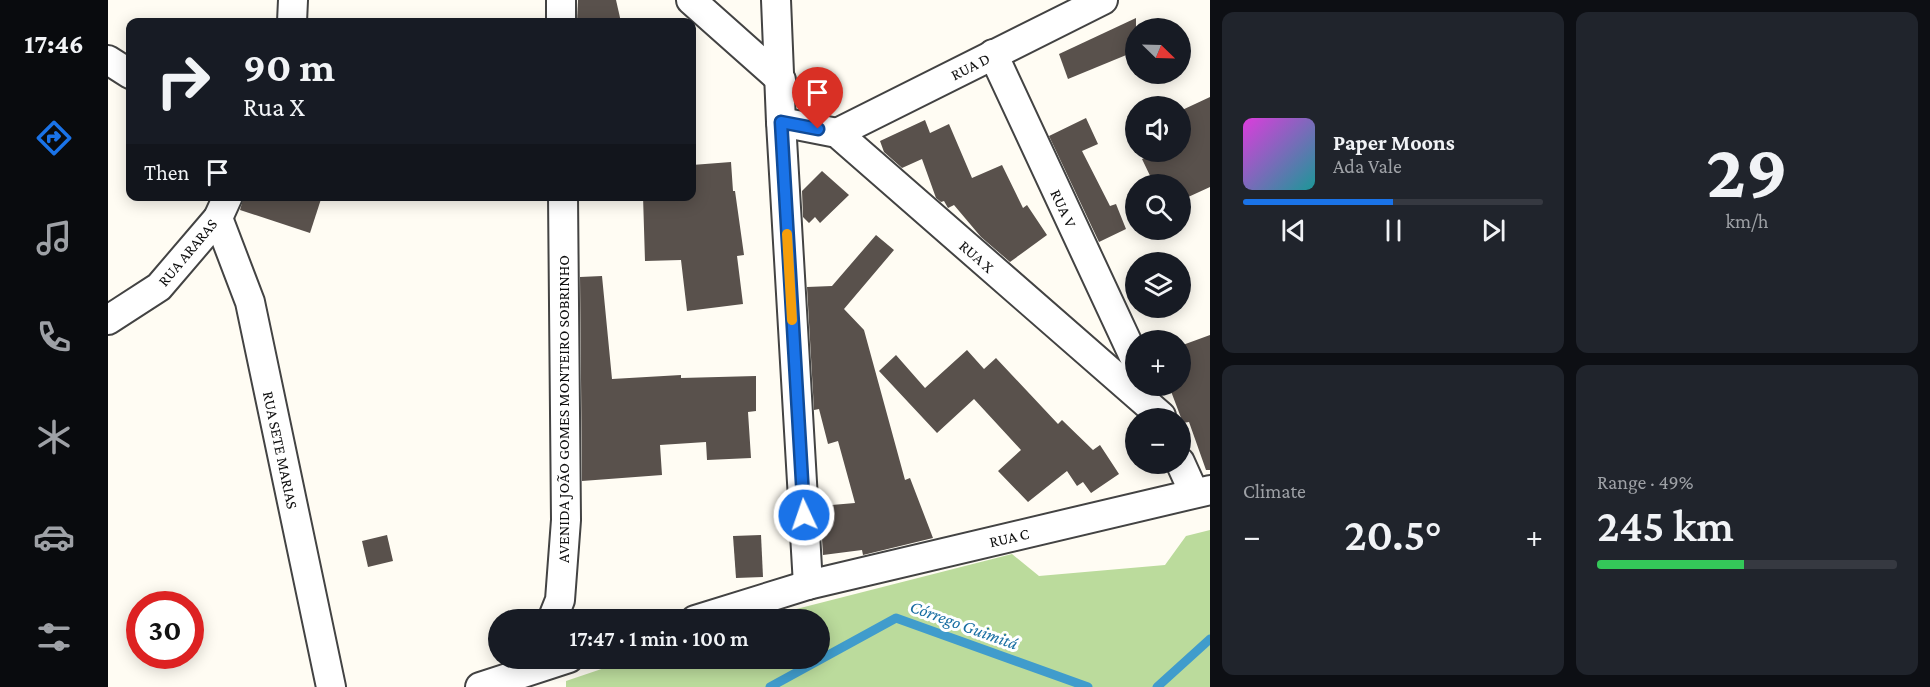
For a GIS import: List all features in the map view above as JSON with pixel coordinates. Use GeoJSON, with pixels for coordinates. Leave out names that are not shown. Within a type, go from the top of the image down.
{"type":"FeatureCollection","features":[{"type":"Feature","properties":{"kind":"street"},"geometry":{"type":"LineString","coordinates":[[292,18],[293,0]]}},
{"type":"Feature","properties":{"kind":"street"},"geometry":{"type":"LineString","coordinates":[[561,0],[561,18]]}},
{"type":"Feature","properties":{"kind":"street"},"geometry":{"type":"LineString","coordinates":[[691,0],[781,80]]}},
{"type":"Feature","properties":{"kind":"street"},"geometry":{"type":"LineString","coordinates":[[776,0],[808,585]]}},
{"type":"Feature","properties":{"kind":"street","name":"RUA D"},"geometry":{"type":"LineString","coordinates":[[837,133],[1103,0]]}},
{"type":"Feature","properties":{"kind":"street","name":"RUA V"},"geometry":{"type":"LineString","coordinates":[[993,54],[1125,338]]}},
{"type":"Feature","properties":{"kind":"street"},"geometry":{"type":"LineString","coordinates":[[108,60],[126,71]]}},
{"type":"Feature","properties":{"kind":"street"},"geometry":{"type":"LineString","coordinates":[[781,122],[837,133]]}},
{"type":"Feature","properties":{"kind":"street","name":"RUA X"},"geometry":{"type":"LineString","coordinates":[[837,133],[1151,408]]}},
{"type":"Feature","properties":{"kind":"street","name":"AVENIDA JOÃO GOMES MONTEIRO SOBRINHO"},"geometry":{"type":"LineString","coordinates":[[556,609],[560,600],[566,520],[563,201]]}},
{"type":"Feature","properties":{"kind":"street","name":"RUA ARARAS"},"geometry":{"type":"LineString","coordinates":[[108,320],[159,287],[223,207]]}},
{"type":"Feature","properties":{"kind":"street","name":"RUA SETE MARIAS"},"geometry":{"type":"LineString","coordinates":[[223,207],[250,302],[331,687]]}},
{"type":"Feature","properties":{"kind":"street"},"geometry":{"type":"LineString","coordinates":[[1189,474],[1202,491]]}},
{"type":"Feature","properties":{"kind":"street","name":"RUA C"},"geometry":{"type":"LineString","coordinates":[[731,609],[808,585],[1202,491]]}},
{"type":"Feature","properties":{"kind":"street"},"geometry":{"type":"LineString","coordinates":[[480,687],[523,669]]}},
{"type":"Feature","properties":{"kind":"green space"},"geometry":{"type":"Polygon","coordinates":[[[1210,530],[1210,687],[566,687],[566,681],[601,669],[830,669],[830,609],[796,609],[1012,554],[1039,576],[1165,565],[1186,536],[1210,530]]]}},
{"type":"Feature","properties":{"kind":"building"},"geometry":{"type":"Polygon","coordinates":[[[578,0],[616,0],[620,18],[577,18],[578,0]]]}},
{"type":"Feature","properties":{"kind":"building"},"geometry":{"type":"Polygon","coordinates":[[[1125,23],[1125,56],[1068,79],[1059,54],[1125,23]]]}},
{"type":"Feature","properties":{"kind":"building"},"geometry":{"type":"Polygon","coordinates":[[[1210,97],[1210,187],[1191,196],[1191,174],[1149,174],[1143,162],[1191,162],[1191,106],[1210,97]]]}},
{"type":"Feature","properties":{"kind":"building"},"geometry":{"type":"Polygon","coordinates":[[[1086,118],[1098,144],[1082,151],[1110,206],[1116,204],[1125,229],[1099,242],[1049,136],[1086,118]]]}},
{"type":"Feature","properties":{"kind":"building"},"geometry":{"type":"Polygon","coordinates":[[[925,120],[930,133],[949,124],[972,178],[1002,165],[1023,208],[1027,205],[1047,235],[1010,262],[981,237],[954,205],[948,208],[944,201],[941,202],[936,198],[922,159],[902,168],[884,152],[880,141],[925,120]]]}},
{"type":"Feature","properties":{"kind":"building"},"geometry":{"type":"Polygon","coordinates":[[[731,162],[733,191],[735,191],[744,255],[737,256],[743,304],[687,311],[681,260],[645,261],[643,201],[696,201],[696,165],[731,162]]]}},
{"type":"Feature","properties":{"kind":"building"},"geometry":{"type":"Polygon","coordinates":[[[822,171],[849,195],[820,223],[815,217],[809,223],[803,217],[802,191],[822,171]]]}},
{"type":"Feature","properties":{"kind":"building"},"geometry":{"type":"Polygon","coordinates":[[[243,201],[320,201],[310,233],[240,210],[243,201]]]}},
{"type":"Feature","properties":{"kind":"building"},"geometry":{"type":"Polygon","coordinates":[[[876,235],[894,250],[844,309],[864,330],[905,480],[910,478],[933,538],[863,555],[862,550],[823,555],[820,506],[855,503],[838,441],[828,444],[819,409],[814,410],[807,287],[832,286],[876,235]]]}},
{"type":"Feature","properties":{"kind":"building"},"geometry":{"type":"Polygon","coordinates":[[[602,276],[612,379],[681,375],[681,378],[756,376],[756,411],[748,412],[751,458],[707,460],[706,442],[660,445],[662,475],[582,481],[580,277],[602,276]]]}},
{"type":"Feature","properties":{"kind":"building"},"geometry":{"type":"Polygon","coordinates":[[[1210,335],[1210,470],[1206,470],[1191,428],[1191,408],[1177,408],[1173,396],[1191,396],[1191,342],[1210,335]]]}},
{"type":"Feature","properties":{"kind":"building"},"geometry":{"type":"Polygon","coordinates":[[[967,350],[984,369],[996,358],[1058,424],[1062,420],[1093,450],[1100,445],[1119,474],[1091,493],[1083,482],[1077,486],[1067,471],[1028,502],[998,471],[1021,450],[974,399],[937,433],[879,371],[896,355],[925,388],[967,350]]]}},
{"type":"Feature","properties":{"kind":"building"},"geometry":{"type":"Polygon","coordinates":[[[387,535],[393,561],[368,567],[362,541],[387,535]]]}},
{"type":"Feature","properties":{"kind":"building"},"geometry":{"type":"Polygon","coordinates":[[[761,535],[763,577],[736,578],[733,536],[761,535]]]}},
{"type":"Feature","properties":{"kind":"waterway","name":"Córrego Guimitá"},"geometry":{"type":"LineString","coordinates":[[770,687],[896,618],[1088,687]]}},
{"type":"Feature","properties":{"kind":"waterway","name":"Córrego Guimitá"},"geometry":{"type":"LineString","coordinates":[[1157,687],[1210,639]]}},
{"type":"Feature","properties":{"kind":"slow traffic"},"geometry":{"type":"LineString","coordinates":[[787,234],[792,320]]}},
{"type":"Feature","properties":{"kind":"route"},"geometry":{"type":"LineString","coordinates":[[804,515],[781,122],[818,129]]}}]}
